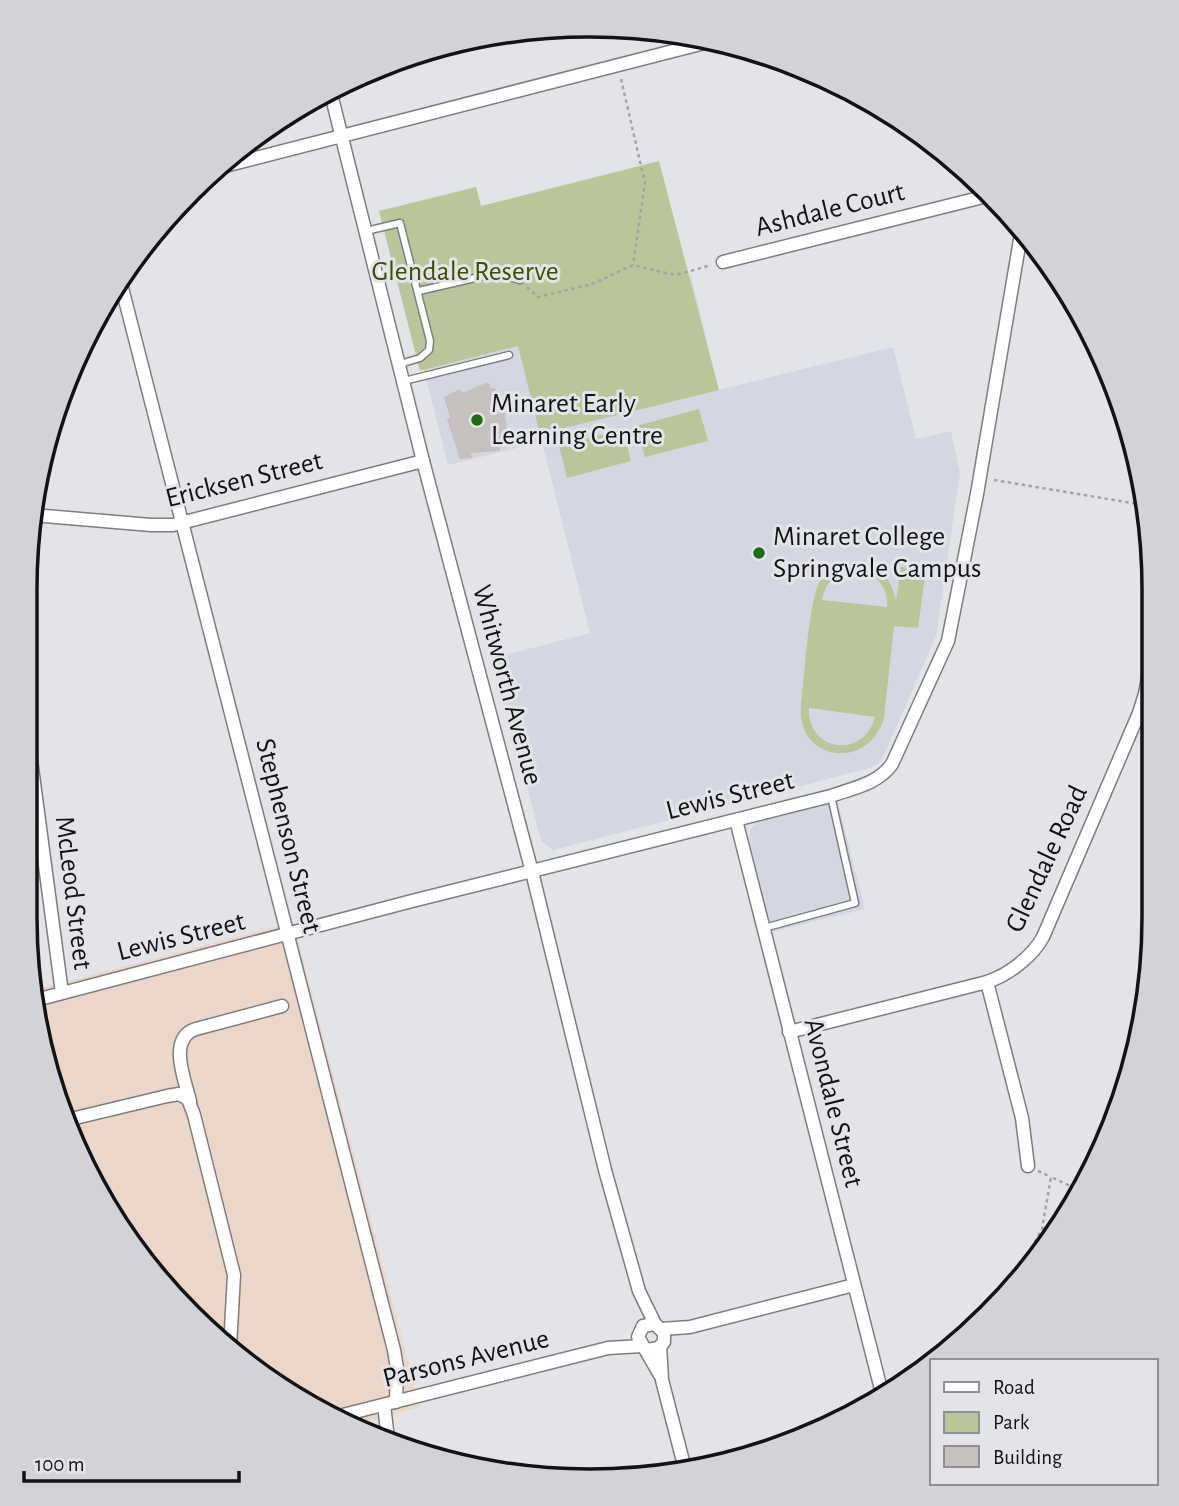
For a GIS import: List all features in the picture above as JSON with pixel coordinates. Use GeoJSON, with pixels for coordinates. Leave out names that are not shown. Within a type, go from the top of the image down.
{"type":"FeatureCollection","features":[{"type":"Feature","properties":{"kind":"street"},"geometry":{"type":"LineString","coordinates":[[239,162],[692,46]]}},
{"type":"Feature","properties":{"kind":"street","name":"Whitworth Avenue"},"geometry":{"type":"LineString","coordinates":[[333,101],[423,461],[532,872],[605,1170],[639,1291],[658,1326]]}},
{"type":"Feature","properties":{"kind":"street","name":"Ashdale Court"},"geometry":{"type":"LineString","coordinates":[[723,262],[979,198]]}},
{"type":"Feature","properties":{"kind":"street","name":"Lewis Street"},"geometry":{"type":"LineString","coordinates":[[43,998],[831,796],[870,783],[884,775],[892,764],[948,642],[1019,243]]}},
{"type":"Feature","properties":{"kind":"street","name":"Stephenson Street"},"geometry":{"type":"LineString","coordinates":[[123,293],[394,1350],[397,1368],[388,1431]]}},
{"type":"Feature","properties":{"kind":"street","name":"Ericksen Street"},"geometry":{"type":"LineString","coordinates":[[41,515],[151,525],[182,523],[423,461]]}},
{"type":"Feature","properties":{"kind":"street","name":"Glendale Road"},"geometry":{"type":"LineString","coordinates":[[789,1032],[987,982],[1009,972],[1035,948],[1142,704]]}},
{"type":"Feature","properties":{"kind":"street","name":"McLeod Street"},"geometry":{"type":"LineString","coordinates":[[37,805],[62,993]]}},
{"type":"Feature","properties":{"kind":"street","name":"Avondale Street"},"geometry":{"type":"LineString","coordinates":[[736,820],[880,1386]]}},
{"type":"Feature","properties":{"kind":"street"},"geometry":{"type":"LineString","coordinates":[[987,982],[1022,1118],[1028,1166]]}},
{"type":"Feature","properties":{"kind":"street"},"geometry":{"type":"LineString","coordinates":[[231,1337],[234,1275],[180,1056],[183,1037],[188,1031],[282,1006]]}},
{"type":"Feature","properties":{"kind":"street"},"geometry":{"type":"LineString","coordinates":[[75,1118],[179,1094],[191,1105]]}},
{"type":"Feature","properties":{"kind":"street"},"geometry":{"type":"LineString","coordinates":[[683,1461],[662,1380],[639,1341],[640,1331],[647,1324],[690,1327],[854,1285]]}},
{"type":"Feature","properties":{"kind":"street","name":"Whitworth Avenue"},"geometry":{"type":"LineString","coordinates":[[639,1291],[640,1331]]}},
{"type":"Feature","properties":{"kind":"street"},"geometry":{"type":"LineString","coordinates":[[658,1326],[664,1334],[662,1380]]}},
{"type":"Feature","properties":{"kind":"street"},"geometry":{"type":"LineString","coordinates":[[645,1348],[655,1350],[690,1327]]}},
{"type":"Feature","properties":{"kind":"street","name":"Parsons Avenue"},"geometry":{"type":"LineString","coordinates":[[349,1414],[608,1348],[640,1331]]}},
{"type":"Feature","properties":{"kind":"street","name":"Parsons Avenue"},"geometry":{"type":"LineString","coordinates":[[608,1348],[645,1348]]}},
{"type":"Feature","properties":{"kind":"lane"},"geometry":{"type":"LineString","coordinates":[[366,231],[400,223],[419,291],[430,341],[429,349],[420,358],[400,365]]}},
{"type":"Feature","properties":{"kind":"lane"},"geometry":{"type":"LineString","coordinates":[[419,291],[496,273],[520,280]]}},
{"type":"Feature","properties":{"kind":"lane"},"geometry":{"type":"LineString","coordinates":[[404,381],[509,355]]}},
{"type":"Feature","properties":{"kind":"lane"},"geometry":{"type":"LineString","coordinates":[[763,928],[855,903],[831,796]]}},
{"type":"Feature","properties":{"kind":"path"},"geometry":{"type":"LineString","coordinates":[[619,65],[644,172],[644,193],[633,265]]}},
{"type":"Feature","properties":{"kind":"path"},"geometry":{"type":"LineString","coordinates":[[520,280],[538,297],[592,284],[633,265],[680,274],[723,262]]}},
{"type":"Feature","properties":{"kind":"path"},"geometry":{"type":"LineString","coordinates":[[994,480],[1136,504]]}},
{"type":"Feature","properties":{"kind":"path"},"geometry":{"type":"LineString","coordinates":[[1032,1247],[1042,1229],[1051,1177],[1071,1187]]}},
{"type":"Feature","properties":{"kind":"shaded area","name":"Minaret College Springvale Campus"},"geometry":{"type":"Polygon","coordinates":[[[691,275],[719,390],[893,347],[916,439],[951,431],[960,473],[936,636],[881,762],[870,768],[553,850],[541,841],[494,658],[590,633],[542,442],[448,465],[424,370],[518,346],[691,275]]]}},
{"type":"Feature","properties":{"kind":"shaded area"},"geometry":{"type":"Polygon","coordinates":[[[838,802],[865,909],[772,932],[749,841],[750,830],[758,822],[838,802]]]}},
{"type":"Feature","properties":{"kind":"shaded area"},"geometry":{"type":"Polygon","coordinates":[[[293,922],[420,1407],[366,1422],[345,1412],[282,1376],[253,1355],[225,1332],[174,1281],[130,1224],[94,1161],[79,1128],[56,1060],[41,988],[293,922]]]}},
{"type":"Feature","properties":{"kind":"green space","name":"Glendale Reserve"},"geometry":{"type":"Polygon","coordinates":[[[659,161],[719,390],[540,434],[518,346],[420,371],[379,211],[476,187],[481,206],[659,161]]]}},
{"type":"Feature","properties":{"kind":"green space"},"geometry":{"type":"Polygon","coordinates":[[[699,409],[708,441],[645,457],[636,426],[699,409]]]}},
{"type":"Feature","properties":{"kind":"green space"},"geometry":{"type":"Polygon","coordinates":[[[623,429],[631,461],[567,478],[559,446],[623,429]]]}},
{"type":"Feature","properties":{"kind":"green space"},"geometry":{"type":"Polygon","coordinates":[[[852,562],[879,570],[888,580],[896,601],[901,567],[926,570],[918,628],[894,626],[884,718],[876,735],[864,747],[835,753],[821,748],[810,739],[802,725],[801,706],[816,590],[828,572],[852,562]],[[855,570],[837,575],[826,588],[822,600],[887,607],[886,593],[879,582],[869,574],[855,570]],[[810,708],[811,723],[817,734],[827,742],[838,745],[860,740],[875,717],[810,708]]]}},
{"type":"Feature","properties":{"kind":"building","name":"Minaret Early Learning Centre"},"geometry":{"type":"Polygon","coordinates":[[[488,382],[491,389],[494,387],[504,407],[509,444],[500,444],[500,451],[471,453],[472,458],[460,459],[447,419],[450,418],[444,397],[460,389],[462,393],[488,382]]]}},
{"type":"Feature","properties":{"kind":"place","name":"Minaret Early Learning Centre"},"geometry":{"type":"Point","coordinates":[477,420]}},
{"type":"Feature","properties":{"kind":"place","name":"Minaret College Springvale Campus"},"geometry":{"type":"Point","coordinates":[759,553]}}]}
